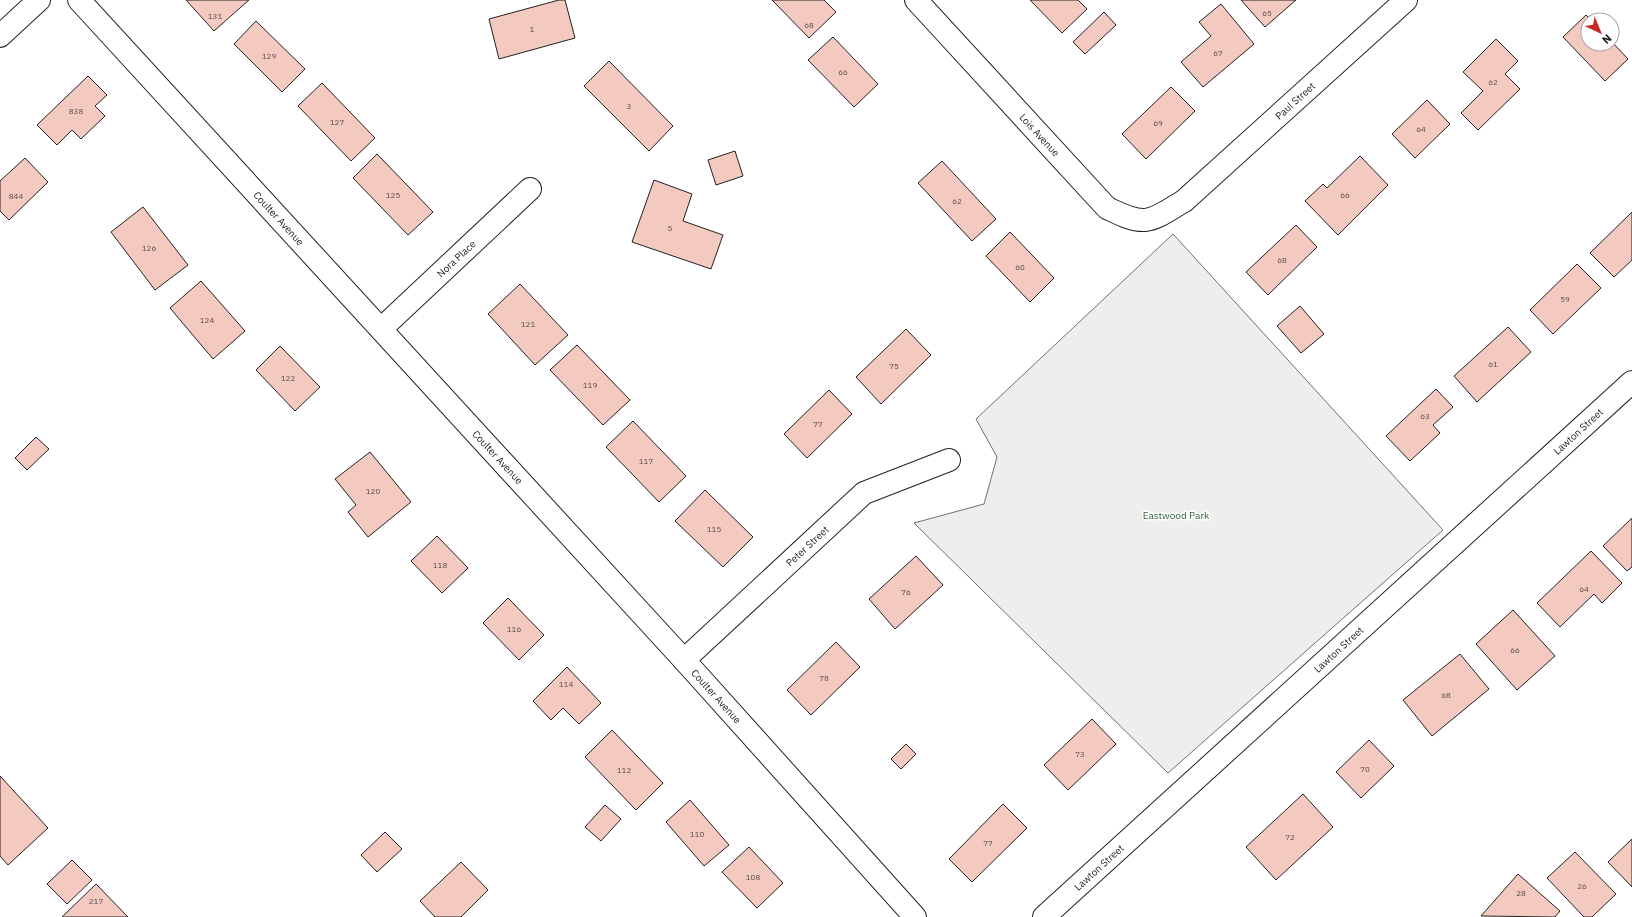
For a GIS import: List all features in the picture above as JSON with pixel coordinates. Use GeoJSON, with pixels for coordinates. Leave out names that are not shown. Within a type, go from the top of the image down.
{"type":"FeatureCollection","features":[{"type":"Feature","properties":{"kind":"street"},"geometry":{"type":"LineString","coordinates":[[0,36],[39,0]]}},
{"type":"Feature","properties":{"kind":"street","name":"Coulter Avenue"},"geometry":{"type":"LineString","coordinates":[[79,0],[684,660],[915,917]]}},
{"type":"Feature","properties":{"kind":"street","name":"Lois Avenue"},"geometry":{"type":"LineString","coordinates":[[916,0],[1107,208],[1125,216],[1145,220],[1164,213],[1184,201]]}},
{"type":"Feature","properties":{"kind":"street","name":"Paul Street"},"geometry":{"type":"LineString","coordinates":[[1184,201],[1406,0]]}},
{"type":"Feature","properties":{"kind":"street","name":"Nora Place"},"geometry":{"type":"LineString","coordinates":[[381,328],[530,189]]}},
{"type":"Feature","properties":{"kind":"street","name":"Lawton Street"},"geometry":{"type":"LineString","coordinates":[[1044,917],[1632,382]]}},
{"type":"Feature","properties":{"kind":"street","name":"Peter Street"},"geometry":{"type":"LineString","coordinates":[[684,660],[864,493],[949,460]]}},
{"type":"Feature","properties":{"kind":"green space","name":"Eastwood Park"},"geometry":{"type":"Polygon","coordinates":[[[1173,234],[1443,530],[1168,773],[914,523],[984,504],[997,457],[976,419],[1173,234]]]}},
{"type":"Feature","properties":{"kind":"building"},"geometry":{"type":"Polygon","coordinates":[[[186,0],[249,0],[214,31],[186,0]]]}},
{"type":"Feature","properties":{"kind":"building"},"geometry":{"type":"Polygon","coordinates":[[[559,0],[565,0],[575,38],[499,59],[489,19],[559,0]]]}},
{"type":"Feature","properties":{"kind":"building"},"geometry":{"type":"Polygon","coordinates":[[[772,0],[824,0],[836,12],[809,38],[772,0]]]}},
{"type":"Feature","properties":{"kind":"building"},"geometry":{"type":"Polygon","coordinates":[[[1030,0],[1078,0],[1087,9],[1062,33],[1030,0]]]}},
{"type":"Feature","properties":{"kind":"building"},"geometry":{"type":"Polygon","coordinates":[[[1241,0],[1296,0],[1265,27],[1241,0]]]}},
{"type":"Feature","properties":{"kind":"building"},"geometry":{"type":"Polygon","coordinates":[[[1221,4],[1254,44],[1203,87],[1181,62],[1211,36],[1199,22],[1221,4]]]}},
{"type":"Feature","properties":{"kind":"building"},"geometry":{"type":"Polygon","coordinates":[[[1104,12],[1116,25],[1085,54],[1073,42],[1104,12]]]}},
{"type":"Feature","properties":{"kind":"building"},"geometry":{"type":"Polygon","coordinates":[[[256,21],[305,69],[282,92],[234,44],[256,21]]]}},
{"type":"Feature","properties":{"kind":"building"},"geometry":{"type":"Polygon","coordinates":[[[1580,21],[1580,52],[1620,52],[1620,50],[1628,59],[1605,81],[1563,37],[1580,21]]]}},
{"type":"Feature","properties":{"kind":"building"},"geometry":{"type":"Polygon","coordinates":[[[833,37],[878,84],[854,107],[808,60],[833,37]]]}},
{"type":"Feature","properties":{"kind":"building"},"geometry":{"type":"Polygon","coordinates":[[[1496,39],[1518,61],[1505,74],[1520,89],[1478,130],[1461,113],[1483,91],[1463,72],[1496,39]]]}},
{"type":"Feature","properties":{"kind":"building"},"geometry":{"type":"Polygon","coordinates":[[[609,61],[673,126],[649,151],[584,86],[609,61]]]}},
{"type":"Feature","properties":{"kind":"building"},"geometry":{"type":"Polygon","coordinates":[[[88,76],[107,95],[95,106],[105,116],[81,139],[72,130],[57,145],[37,125],[88,76]]]}},
{"type":"Feature","properties":{"kind":"building"},"geometry":{"type":"Polygon","coordinates":[[[322,83],[375,138],[351,161],[298,106],[322,83]]]}},
{"type":"Feature","properties":{"kind":"building"},"geometry":{"type":"Polygon","coordinates":[[[1171,87],[1195,111],[1146,159],[1122,134],[1171,87]]]}},
{"type":"Feature","properties":{"kind":"building"},"geometry":{"type":"Polygon","coordinates":[[[1427,100],[1450,124],[1415,158],[1392,134],[1427,100]]]}},
{"type":"Feature","properties":{"kind":"building"},"geometry":{"type":"Polygon","coordinates":[[[735,151],[743,176],[716,185],[708,160],[735,151]]]}},
{"type":"Feature","properties":{"kind":"building"},"geometry":{"type":"Polygon","coordinates":[[[377,154],[433,212],[408,235],[353,178],[377,154]]]}},
{"type":"Feature","properties":{"kind":"building"},"geometry":{"type":"Polygon","coordinates":[[[1360,156],[1388,185],[1338,235],[1305,201],[1323,184],[1327,188],[1360,156]]]}},
{"type":"Feature","properties":{"kind":"building"},"geometry":{"type":"Polygon","coordinates":[[[25,158],[48,182],[9,220],[0,211],[0,181],[25,158]]]}},
{"type":"Feature","properties":{"kind":"building"},"geometry":{"type":"Polygon","coordinates":[[[942,161],[996,219],[972,241],[918,183],[942,161]]]}},
{"type":"Feature","properties":{"kind":"building"},"geometry":{"type":"Polygon","coordinates":[[[654,180],[692,194],[683,221],[723,235],[711,269],[632,242],[654,180]]]}},
{"type":"Feature","properties":{"kind":"building"},"geometry":{"type":"Polygon","coordinates":[[[143,207],[188,265],[155,290],[111,232],[143,207]]]}},
{"type":"Feature","properties":{"kind":"building"},"geometry":{"type":"Polygon","coordinates":[[[1632,212],[1632,260],[1614,277],[1590,253],[1632,212]]]}},
{"type":"Feature","properties":{"kind":"building"},"geometry":{"type":"Polygon","coordinates":[[[1296,225],[1317,247],[1268,295],[1246,272],[1296,225]]]}},
{"type":"Feature","properties":{"kind":"building"},"geometry":{"type":"Polygon","coordinates":[[[1010,232],[1054,278],[1030,302],[986,256],[1010,232]]]}},
{"type":"Feature","properties":{"kind":"building"},"geometry":{"type":"Polygon","coordinates":[[[1577,264],[1601,288],[1553,334],[1530,310],[1577,264]]]}},
{"type":"Feature","properties":{"kind":"building"},"geometry":{"type":"Polygon","coordinates":[[[201,281],[245,331],[213,359],[170,308],[201,281]]]}},
{"type":"Feature","properties":{"kind":"building"},"geometry":{"type":"Polygon","coordinates":[[[520,284],[568,335],[535,365],[488,314],[520,284]]]}},
{"type":"Feature","properties":{"kind":"building"},"geometry":{"type":"Polygon","coordinates":[[[1300,306],[1324,334],[1301,353],[1277,326],[1300,306]]]}},
{"type":"Feature","properties":{"kind":"building"},"geometry":{"type":"Polygon","coordinates":[[[1508,327],[1531,352],[1477,402],[1454,376],[1508,327]]]}},
{"type":"Feature","properties":{"kind":"building"},"geometry":{"type":"Polygon","coordinates":[[[906,329],[931,355],[881,404],[856,377],[906,329]]]}},
{"type":"Feature","properties":{"kind":"building"},"geometry":{"type":"Polygon","coordinates":[[[577,345],[630,400],[603,425],[550,370],[577,345]]]}},
{"type":"Feature","properties":{"kind":"building"},"geometry":{"type":"Polygon","coordinates":[[[280,346],[320,387],[295,411],[256,370],[280,346]]]}},
{"type":"Feature","properties":{"kind":"building"},"geometry":{"type":"Polygon","coordinates":[[[1436,389],[1453,407],[1433,425],[1440,433],[1410,461],[1386,436],[1436,389]]]}},
{"type":"Feature","properties":{"kind":"building"},"geometry":{"type":"Polygon","coordinates":[[[829,390],[852,414],[807,458],[784,434],[829,390]]]}},
{"type":"Feature","properties":{"kind":"building"},"geometry":{"type":"Polygon","coordinates":[[[633,421],[686,476],[659,502],[606,447],[633,421]]]}},
{"type":"Feature","properties":{"kind":"building"},"geometry":{"type":"Polygon","coordinates":[[[36,437],[49,449],[27,470],[15,458],[36,437]]]}},
{"type":"Feature","properties":{"kind":"building"},"geometry":{"type":"Polygon","coordinates":[[[370,452],[411,502],[368,537],[348,512],[356,505],[335,479],[370,452]]]}},
{"type":"Feature","properties":{"kind":"building"},"geometry":{"type":"Polygon","coordinates":[[[705,490],[753,537],[723,567],[675,521],[705,490]]]}},
{"type":"Feature","properties":{"kind":"building"},"geometry":{"type":"Polygon","coordinates":[[[1632,518],[1632,567],[1627,571],[1603,546],[1632,518]]]}},
{"type":"Feature","properties":{"kind":"building"},"geometry":{"type":"Polygon","coordinates":[[[437,536],[468,568],[442,593],[411,561],[437,536]]]}},
{"type":"Feature","properties":{"kind":"building"},"geometry":{"type":"Polygon","coordinates":[[[1591,551],[1622,583],[1602,603],[1594,594],[1560,627],[1537,603],[1591,551]]]}},
{"type":"Feature","properties":{"kind":"building"},"geometry":{"type":"Polygon","coordinates":[[[916,556],[943,585],[895,629],[869,599],[916,556]]]}},
{"type":"Feature","properties":{"kind":"building"},"geometry":{"type":"Polygon","coordinates":[[[508,598],[544,635],[519,660],[483,623],[508,598]]]}},
{"type":"Feature","properties":{"kind":"building"},"geometry":{"type":"Polygon","coordinates":[[[1513,610],[1555,656],[1517,690],[1476,644],[1513,610]]]}},
{"type":"Feature","properties":{"kind":"building"},"geometry":{"type":"Polygon","coordinates":[[[836,642],[860,667],[811,715],[787,690],[836,642]]]}},
{"type":"Feature","properties":{"kind":"building"},"geometry":{"type":"Polygon","coordinates":[[[1460,654],[1489,689],[1432,736],[1403,700],[1460,654]]]}},
{"type":"Feature","properties":{"kind":"building"},"geometry":{"type":"Polygon","coordinates":[[[567,667],[601,703],[579,724],[563,708],[551,720],[533,701],[567,667]]]}},
{"type":"Feature","properties":{"kind":"building"},"geometry":{"type":"Polygon","coordinates":[[[1092,719],[1116,744],[1068,790],[1044,765],[1092,719]]]}},
{"type":"Feature","properties":{"kind":"building"},"geometry":{"type":"Polygon","coordinates":[[[612,730],[663,783],[636,810],[585,757],[612,730]]]}},
{"type":"Feature","properties":{"kind":"building"},"geometry":{"type":"Polygon","coordinates":[[[1369,740],[1394,766],[1361,798],[1336,772],[1369,740]]]}},
{"type":"Feature","properties":{"kind":"building"},"geometry":{"type":"Polygon","coordinates":[[[906,744],[916,754],[901,769],[891,759],[906,744]]]}},
{"type":"Feature","properties":{"kind":"building"},"geometry":{"type":"Polygon","coordinates":[[[0,776],[48,828],[8,865],[0,856],[0,776]]]}},
{"type":"Feature","properties":{"kind":"building"},"geometry":{"type":"Polygon","coordinates":[[[1303,794],[1333,827],[1276,880],[1246,847],[1303,794]]]}},
{"type":"Feature","properties":{"kind":"building"},"geometry":{"type":"Polygon","coordinates":[[[690,800],[729,845],[704,866],[666,822],[690,800]]]}},
{"type":"Feature","properties":{"kind":"building"},"geometry":{"type":"Polygon","coordinates":[[[1003,804],[1027,828],[972,882],[949,859],[1003,804]]]}},
{"type":"Feature","properties":{"kind":"building"},"geometry":{"type":"Polygon","coordinates":[[[605,805],[621,819],[601,841],[585,827],[605,805]]]}},
{"type":"Feature","properties":{"kind":"building"},"geometry":{"type":"Polygon","coordinates":[[[385,832],[402,849],[377,872],[361,855],[385,832]]]}},
{"type":"Feature","properties":{"kind":"building"},"geometry":{"type":"Polygon","coordinates":[[[1632,839],[1632,887],[1608,862],[1632,839]]]}},
{"type":"Feature","properties":{"kind":"building"},"geometry":{"type":"Polygon","coordinates":[[[749,847],[783,883],[757,908],[722,872],[749,847]]]}},
{"type":"Feature","properties":{"kind":"building"},"geometry":{"type":"Polygon","coordinates":[[[1575,852],[1616,894],[1592,917],[1584,917],[1547,878],[1575,852]]]}},
{"type":"Feature","properties":{"kind":"building"},"geometry":{"type":"Polygon","coordinates":[[[72,860],[92,880],[67,904],[47,884],[72,860]]]}},
{"type":"Feature","properties":{"kind":"building"},"geometry":{"type":"Polygon","coordinates":[[[461,862],[488,890],[461,917],[435,917],[420,901],[461,862]]]}},
{"type":"Feature","properties":{"kind":"building"},"geometry":{"type":"Polygon","coordinates":[[[1518,874],[1560,911],[1555,917],[1481,916],[1518,874]]]}},
{"type":"Feature","properties":{"kind":"building"},"geometry":{"type":"Polygon","coordinates":[[[96,884],[128,917],[62,917],[96,884]]]}}]}
